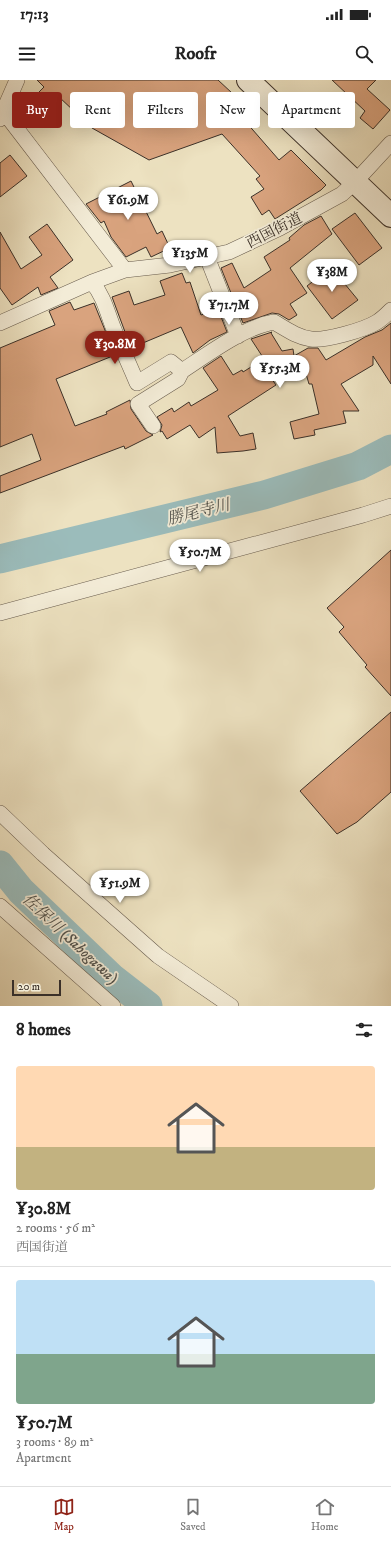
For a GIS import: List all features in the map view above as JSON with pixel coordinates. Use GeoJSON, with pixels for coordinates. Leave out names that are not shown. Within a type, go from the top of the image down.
{"type":"FeatureCollection","features":[{"type":"Feature","properties":{"kind":"main road"},"geometry":{"type":"LineString","coordinates":[[248,80],[356,181],[391,216]]}},
{"type":"Feature","properties":{"kind":"street"},"geometry":{"type":"LineString","coordinates":[[17,80],[2,116],[125,270]]}},
{"type":"Feature","properties":{"kind":"street","name":"西国街道"},"geometry":{"type":"LineString","coordinates":[[0,322],[92,282],[125,270],[170,265],[228,252],[280,228],[342,194],[391,143]]}},
{"type":"Feature","properties":{"kind":"street"},"geometry":{"type":"LineString","coordinates":[[207,257],[238,336]]}},
{"type":"Feature","properties":{"kind":"street"},"geometry":{"type":"LineString","coordinates":[[92,282],[99,290],[106,303],[115,331],[137,383],[172,362],[182,371]]}},
{"type":"Feature","properties":{"kind":"street"},"geometry":{"type":"LineString","coordinates":[[153,426],[138,404],[178,379],[182,371],[260,324],[274,322],[297,335],[311,339],[322,339],[359,330],[378,322],[391,310]]}},
{"type":"Feature","properties":{"kind":"street"},"geometry":{"type":"LineString","coordinates":[[0,613],[363,515],[391,506]]}},
{"type":"Feature","properties":{"kind":"street"},"geometry":{"type":"LineString","coordinates":[[0,813],[43,854],[158,956],[231,1006]]}},
{"type":"Feature","properties":{"kind":"street"},"geometry":{"type":"LineString","coordinates":[[0,906],[112,1006]]}},
{"type":"Feature","properties":{"kind":"building"},"geometry":{"type":"Polygon","coordinates":[[[37,80],[218,80],[231,92],[206,92],[206,128],[251,128],[279,160],[291,150],[326,185],[321,190],[275,219],[269,210],[262,215],[251,197],[264,189],[256,179],[260,176],[222,134],[149,160],[92,128],[125,128],[125,92],[70,92],[70,107],[62,100],[62,92],[39,92],[44,87],[37,80]]]}},
{"type":"Feature","properties":{"kind":"building"},"geometry":{"type":"Polygon","coordinates":[[[332,80],[376,80],[367,89],[390,110],[373,129],[360,118],[365,111],[355,102],[355,92],[345,92],[332,80]]]}},
{"type":"Feature","properties":{"kind":"building"},"geometry":{"type":"Polygon","coordinates":[[[10,155],[27,176],[0,197],[0,163],[10,155]]]}},
{"type":"Feature","properties":{"kind":"building"},"geometry":{"type":"Polygon","coordinates":[[[131,181],[157,234],[162,231],[170,248],[151,257],[146,247],[126,257],[111,237],[104,221],[101,223],[86,204],[131,181]]]}},
{"type":"Feature","properties":{"kind":"building"},"geometry":{"type":"Polygon","coordinates":[[[355,213],[382,248],[359,265],[332,229],[355,213]]]}},
{"type":"Feature","properties":{"kind":"building"},"geometry":{"type":"Polygon","coordinates":[[[321,216],[332,234],[290,268],[307,293],[290,304],[297,315],[289,320],[279,314],[272,313],[243,323],[221,268],[232,263],[244,288],[271,270],[264,257],[290,240],[289,238],[304,225],[321,216]]]}},
{"type":"Feature","properties":{"kind":"building"},"geometry":{"type":"Polygon","coordinates":[[[47,224],[73,260],[50,277],[58,288],[41,295],[38,287],[12,305],[0,288],[0,232],[21,269],[42,255],[29,237],[47,224]]]}},
{"type":"Feature","properties":{"kind":"building"},"geometry":{"type":"Polygon","coordinates":[[[331,267],[358,300],[332,319],[307,286],[331,267]]]}},
{"type":"Feature","properties":{"kind":"building"},"geometry":{"type":"Polygon","coordinates":[[[182,273],[186,283],[190,282],[201,315],[218,309],[227,332],[210,340],[193,353],[181,327],[131,348],[112,297],[129,291],[134,305],[165,295],[160,281],[182,273]]]}},
{"type":"Feature","properties":{"kind":"building"},"geometry":{"type":"Polygon","coordinates":[[[70,302],[74,310],[94,303],[115,355],[56,379],[75,426],[107,414],[106,412],[130,400],[131,409],[146,431],[153,435],[125,449],[124,446],[0,493],[0,476],[41,460],[32,434],[0,447],[0,348],[55,325],[49,311],[70,302]]]}},
{"type":"Feature","properties":{"kind":"building"},"geometry":{"type":"Polygon","coordinates":[[[391,323],[391,384],[373,356],[373,365],[341,384],[359,411],[343,411],[346,423],[314,430],[315,435],[294,439],[290,422],[319,414],[312,384],[309,384],[304,367],[269,375],[276,385],[228,416],[240,436],[253,433],[256,449],[217,453],[215,427],[199,438],[190,425],[167,439],[162,431],[160,432],[162,425],[157,417],[172,408],[174,412],[189,402],[191,406],[218,390],[203,368],[221,356],[233,375],[242,370],[243,372],[264,359],[251,339],[272,332],[271,333],[282,351],[293,349],[294,356],[308,348],[318,348],[326,360],[365,337],[382,330],[391,323]]]}},
{"type":"Feature","properties":{"kind":"building"},"geometry":{"type":"Polygon","coordinates":[[[391,550],[391,696],[365,667],[367,665],[339,632],[344,627],[327,608],[391,550]]]}},
{"type":"Feature","properties":{"kind":"building"},"geometry":{"type":"Polygon","coordinates":[[[391,712],[391,792],[357,822],[337,834],[300,791],[391,712]]]}},
{"type":"Feature","properties":{"kind":"waterway","name":"勝尾寺川"},"geometry":{"type":"LineString","coordinates":[[0,559],[264,495],[358,466],[391,449]]}},
{"type":"Feature","properties":{"kind":"waterway","name":"佐保川 (Sahogawa)"},"geometry":{"type":"LineString","coordinates":[[0,865],[21,891],[112,978],[148,1006]]}}]}
